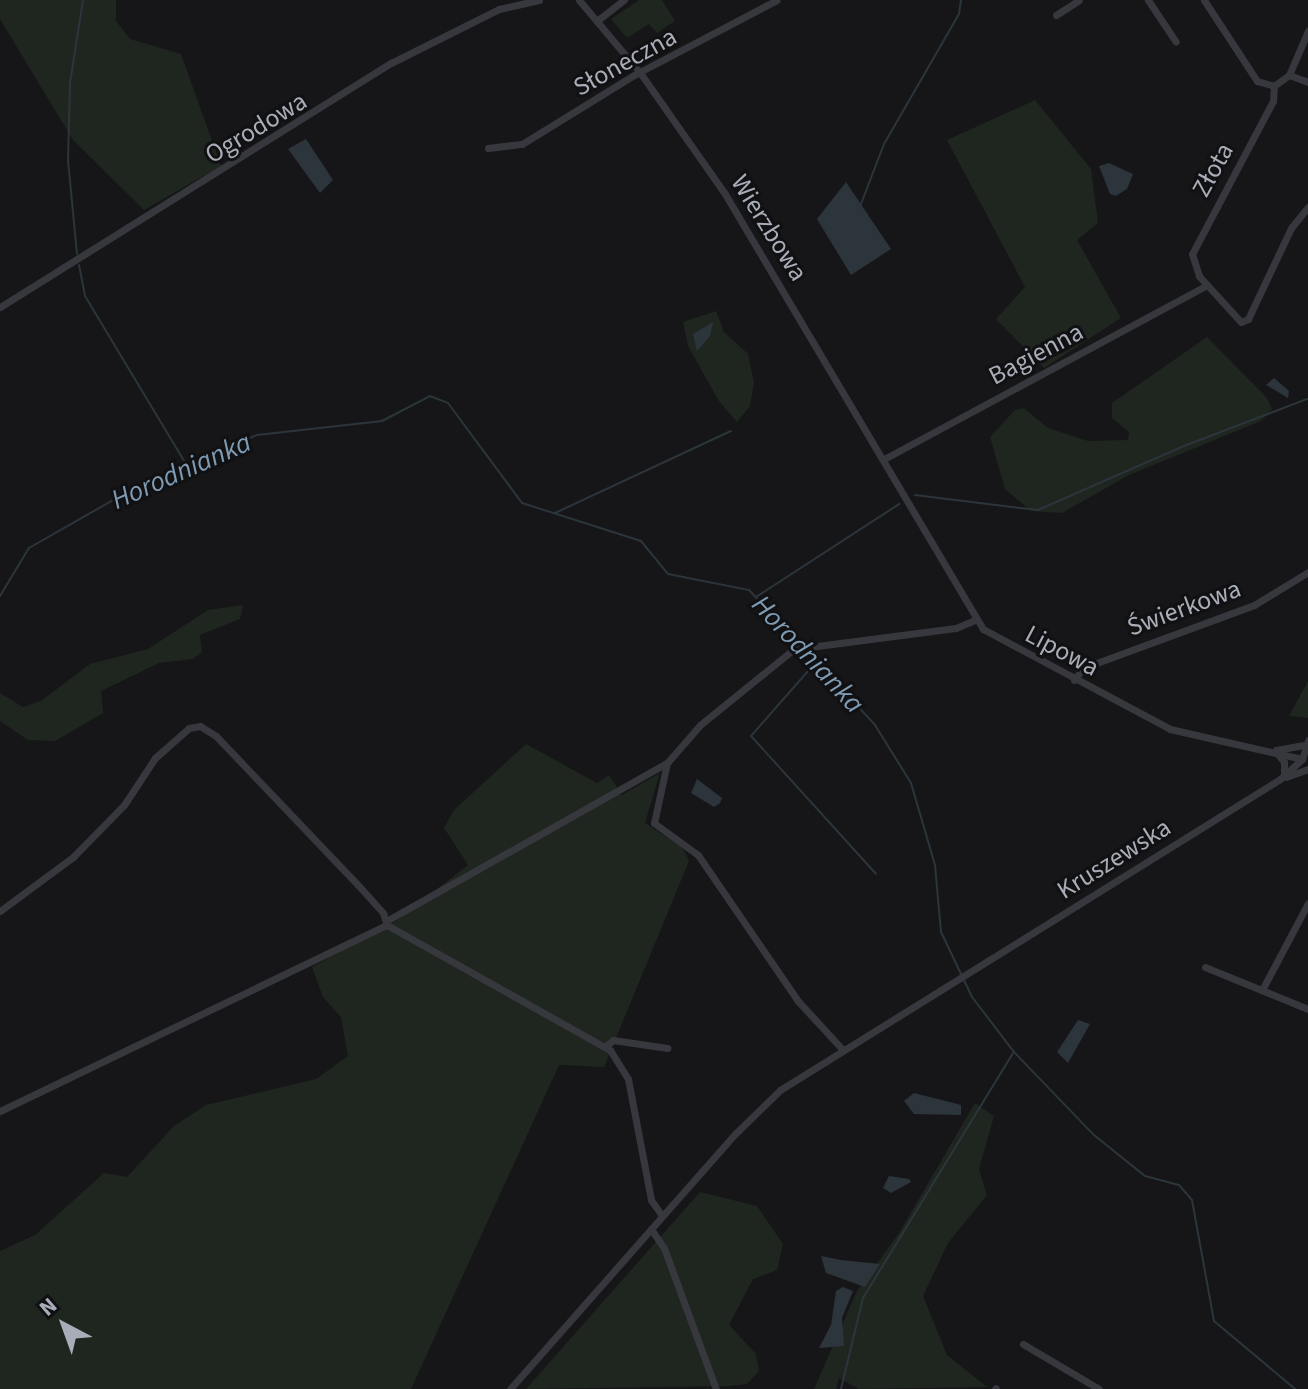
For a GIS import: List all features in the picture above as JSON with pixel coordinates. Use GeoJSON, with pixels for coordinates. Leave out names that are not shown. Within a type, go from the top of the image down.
{"type":"FeatureCollection","features":[{"type":"Feature","properties":{"kind":"street","name":"Ogrodowa"},"geometry":{"type":"LineString","coordinates":[[0,307],[391,63],[499,9],[539,0]]}},
{"type":"Feature","properties":{"kind":"street","name":"Wierzbowa"},"geometry":{"type":"LineString","coordinates":[[579,0],[641,74],[733,207],[903,492]]}},
{"type":"Feature","properties":{"kind":"street"},"geometry":{"type":"LineString","coordinates":[[598,20],[624,0]]}},
{"type":"Feature","properties":{"kind":"street","name":"Słoneczna"},"geometry":{"type":"LineString","coordinates":[[488,148],[522,144],[641,74],[777,0]]}},
{"type":"Feature","properties":{"kind":"street"},"geometry":{"type":"LineString","coordinates":[[1056,15],[1079,0]]}},
{"type":"Feature","properties":{"kind":"street"},"geometry":{"type":"LineString","coordinates":[[1148,0],[1176,42]]}},
{"type":"Feature","properties":{"kind":"street"},"geometry":{"type":"LineString","coordinates":[[1204,0],[1257,81],[1274,86],[1289,75],[1308,31]]}},
{"type":"Feature","properties":{"kind":"street"},"geometry":{"type":"LineString","coordinates":[[1289,75],[1308,82]]}},
{"type":"Feature","properties":{"kind":"street","name":"Złota"},"geometry":{"type":"LineString","coordinates":[[1274,86],[1273,101],[1195,245],[1193,266],[1241,322],[1248,319],[1291,228],[1308,207]]}},
{"type":"Feature","properties":{"kind":"street","name":"Bagienna"},"geometry":{"type":"LineString","coordinates":[[884,459],[1207,285]]}},
{"type":"Feature","properties":{"kind":"street","name":"Lipowa"},"geometry":{"type":"LineString","coordinates":[[903,492],[975,620],[1010,647],[1189,736],[1274,750],[1302,759]]}},
{"type":"Feature","properties":{"kind":"street","name":"Świerkowa"},"geometry":{"type":"LineString","coordinates":[[1074,680],[1083,668],[1254,605],[1308,572]]}},
{"type":"Feature","properties":{"kind":"street"},"geometry":{"type":"LineString","coordinates":[[0,1111],[388,922],[667,763],[700,725],[801,647],[956,628],[975,620]]}},
{"type":"Feature","properties":{"kind":"street"},"geometry":{"type":"LineString","coordinates":[[0,911],[73,857],[124,805],[155,758],[189,728],[200,726],[216,736],[388,922],[606,1046],[628,1079],[651,1200],[662,1216]]}},
{"type":"Feature","properties":{"kind":"street"},"geometry":{"type":"LineString","coordinates":[[1302,759],[1306,743]]}},
{"type":"Feature","properties":{"kind":"street","name":"Lipowa"},"geometry":{"type":"LineString","coordinates":[[1274,750],[1306,743]]}},
{"type":"Feature","properties":{"kind":"street"},"geometry":{"type":"LineString","coordinates":[[1274,750],[1284,762],[1282,778]]}},
{"type":"Feature","properties":{"kind":"street","name":"Kruszewska"},"geometry":{"type":"LineString","coordinates":[[510,1389],[752,1115],[843,1050],[1282,778],[1302,759],[1308,769],[1282,778]]}},
{"type":"Feature","properties":{"kind":"street"},"geometry":{"type":"LineString","coordinates":[[667,763],[654,823],[698,855],[798,1001],[843,1050]]}},
{"type":"Feature","properties":{"kind":"street"},"geometry":{"type":"LineString","coordinates":[[1262,990],[1308,903]]}},
{"type":"Feature","properties":{"kind":"street"},"geometry":{"type":"LineString","coordinates":[[1205,967],[1308,1009]]}},
{"type":"Feature","properties":{"kind":"street"},"geometry":{"type":"LineString","coordinates":[[606,1046],[613,1040],[667,1048]]}},
{"type":"Feature","properties":{"kind":"street"},"geometry":{"type":"LineString","coordinates":[[651,1229],[664,1248],[716,1389]]}},
{"type":"Feature","properties":{"kind":"street"},"geometry":{"type":"LineString","coordinates":[[1023,1344],[1099,1389]]}},
{"type":"Feature","properties":{"kind":"shaded area"},"geometry":{"type":"Polygon","coordinates":[[[0,0],[116,0],[116,21],[130,39],[181,54],[221,166],[144,210],[73,140],[0,19],[0,0]]]}},
{"type":"Feature","properties":{"kind":"shaded area"},"geometry":{"type":"Polygon","coordinates":[[[639,0],[662,0],[675,21],[657,33],[649,24],[627,38],[611,19],[639,0]]]}},
{"type":"Feature","properties":{"kind":"shaded area"},"geometry":{"type":"Polygon","coordinates":[[[1035,100],[1091,169],[1098,223],[1077,240],[1121,318],[1044,368],[996,319],[1025,287],[947,140],[1035,100]]]}},
{"type":"Feature","properties":{"kind":"shaded area"},"geometry":{"type":"Polygon","coordinates":[[[306,139],[333,180],[320,193],[288,149],[306,139]]]}},
{"type":"Feature","properties":{"kind":"shaded area"},"geometry":{"type":"Polygon","coordinates":[[[1109,163],[1133,174],[1127,189],[1116,196],[1110,194],[1099,166],[1109,163]]]}},
{"type":"Feature","properties":{"kind":"shaded area"},"geometry":{"type":"Polygon","coordinates":[[[846,182],[891,249],[851,275],[817,219],[846,182]]]}},
{"type":"Feature","properties":{"kind":"shaded area"},"geometry":{"type":"Polygon","coordinates":[[[716,311],[724,332],[748,354],[754,383],[750,406],[737,422],[719,401],[688,346],[683,322],[716,311]]]}},
{"type":"Feature","properties":{"kind":"shaded area"},"geometry":{"type":"Polygon","coordinates":[[[713,322],[710,336],[697,351],[693,334],[713,322]]]}},
{"type":"Feature","properties":{"kind":"shaded area"},"geometry":{"type":"Polygon","coordinates":[[[1207,337],[1267,398],[1272,409],[1261,421],[1129,475],[1062,513],[1031,511],[1005,489],[990,437],[1015,410],[1024,408],[1048,428],[1088,441],[1128,440],[1129,432],[1112,418],[1112,403],[1207,337]]]}},
{"type":"Feature","properties":{"kind":"shaded area"},"geometry":{"type":"Polygon","coordinates":[[[1274,378],[1289,391],[1288,398],[1266,385],[1274,378]]]}},
{"type":"Feature","properties":{"kind":"shaded area"},"geometry":{"type":"Polygon","coordinates":[[[243,605],[240,619],[200,635],[202,652],[193,659],[159,663],[101,691],[103,713],[55,741],[28,740],[0,721],[0,693],[23,707],[41,701],[90,664],[148,649],[208,610],[243,605]]]}},
{"type":"Feature","properties":{"kind":"shaded area"},"geometry":{"type":"Polygon","coordinates":[[[1308,681],[1308,718],[1289,716],[1308,681]]]}},
{"type":"Feature","properties":{"kind":"shaded area"},"geometry":{"type":"Polygon","coordinates":[[[526,744],[597,783],[609,775],[622,795],[660,773],[645,823],[682,847],[689,861],[604,1067],[559,1065],[411,1389],[0,1389],[0,1251],[35,1235],[104,1173],[127,1177],[174,1126],[206,1105],[316,1079],[348,1056],[341,1017],[323,997],[312,967],[396,921],[468,865],[444,828],[453,811],[526,744]]]}},
{"type":"Feature","properties":{"kind":"shaded area"},"geometry":{"type":"Polygon","coordinates":[[[697,779],[722,798],[720,803],[714,807],[691,793],[697,779]]]}},
{"type":"Feature","properties":{"kind":"shaded area"},"geometry":{"type":"Polygon","coordinates":[[[1078,1020],[1090,1024],[1068,1063],[1057,1052],[1078,1020]]]}},
{"type":"Feature","properties":{"kind":"shaded area"},"geometry":{"type":"Polygon","coordinates":[[[914,1093],[961,1105],[961,1115],[914,1114],[904,1101],[914,1093]]]}},
{"type":"Feature","properties":{"kind":"shaded area"},"geometry":{"type":"Polygon","coordinates":[[[975,1103],[994,1116],[979,1169],[987,1195],[948,1243],[923,1296],[947,1355],[987,1387],[859,1389],[839,1378],[836,1389],[814,1389],[857,1291],[899,1233],[975,1103]]]}},
{"type":"Feature","properties":{"kind":"shaded area"},"geometry":{"type":"Polygon","coordinates":[[[889,1176],[911,1182],[891,1193],[883,1188],[889,1176]]]}},
{"type":"Feature","properties":{"kind":"shaded area"},"geometry":{"type":"Polygon","coordinates":[[[700,1192],[757,1206],[783,1244],[777,1270],[753,1279],[729,1325],[756,1354],[759,1371],[747,1384],[729,1386],[526,1389],[700,1192]]]}},
{"type":"Feature","properties":{"kind":"shaded area"},"geometry":{"type":"Polygon","coordinates":[[[821,1256],[880,1264],[865,1287],[826,1273],[821,1256]]]}},
{"type":"Feature","properties":{"kind":"shaded area"},"geometry":{"type":"Polygon","coordinates":[[[843,1287],[853,1291],[842,1318],[844,1346],[819,1348],[831,1325],[836,1291],[843,1287]]]}},
{"type":"Feature","properties":{"kind":"waterway"},"geometry":{"type":"LineString","coordinates":[[77,254],[68,161],[70,83],[83,0]]}},
{"type":"Feature","properties":{"kind":"waterway"},"geometry":{"type":"LineString","coordinates":[[861,204],[884,144],[959,14],[961,0]]}},
{"type":"Feature","properties":{"kind":"waterway"},"geometry":{"type":"LineString","coordinates":[[79,265],[85,296],[186,464]]}},
{"type":"Feature","properties":{"kind":"waterway","name":"Horodnianka"},"geometry":{"type":"LineString","coordinates":[[0,596],[29,548],[127,492],[257,435],[382,421],[430,396],[448,403],[522,503],[641,541],[668,574],[749,590],[800,645]]}},
{"type":"Feature","properties":{"kind":"waterway"},"geometry":{"type":"LineString","coordinates":[[915,495],[1038,510],[1184,446],[1307,399]]}},
{"type":"Feature","properties":{"kind":"waterway"},"geometry":{"type":"LineString","coordinates":[[555,513],[731,431]]}},
{"type":"Feature","properties":{"kind":"waterway"},"geometry":{"type":"LineString","coordinates":[[756,597],[899,504]]}},
{"type":"Feature","properties":{"kind":"waterway","name":"Horodnianka"},"geometry":{"type":"LineString","coordinates":[[804,649],[875,725],[911,783],[935,865],[941,932],[972,997],[1014,1052],[1094,1135],[1145,1176],[1179,1185],[1192,1200],[1214,1321],[1295,1389]]}},
{"type":"Feature","properties":{"kind":"waterway"},"geometry":{"type":"LineString","coordinates":[[816,662],[751,736],[876,874]]}},
{"type":"Feature","properties":{"kind":"waterway"},"geometry":{"type":"LineString","coordinates":[[841,1389],[863,1298],[1014,1052]]}}]}
